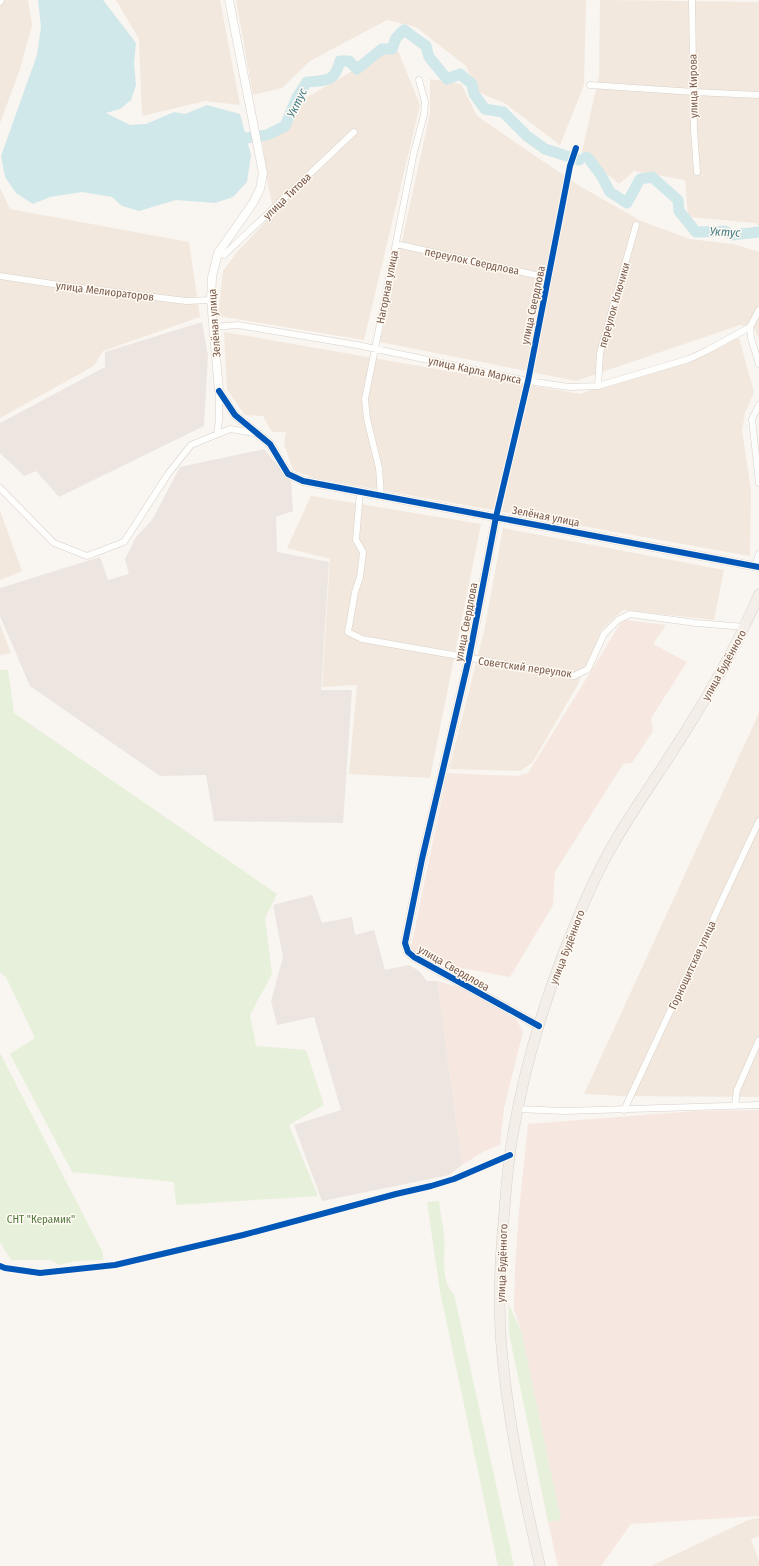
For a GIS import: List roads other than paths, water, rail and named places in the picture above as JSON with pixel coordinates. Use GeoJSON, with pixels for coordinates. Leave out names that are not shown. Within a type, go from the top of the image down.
{"type":"FeatureCollection","features":[{"type":"Feature","properties":{"kind":"main road","name":"улица Будённого"},"geometry":{"type":"LineString","coordinates":[[540,1566],[520,1474],[508,1402],[502,1342],[499,1283],[510,1155],[517,1109],[552,983],[592,885],[632,811],[679,742],[700,708],[745,627],[759,594]]}},
{"type":"Feature","properties":{"kind":"street","name":"Зелёная улица"},"geometry":{"type":"LineString","coordinates":[[229,0],[263,173],[260,189],[253,203],[218,253],[212,277],[211,300],[219,391],[235,415],[270,444],[288,474],[303,481],[757,566]]}},
{"type":"Feature","properties":{"kind":"street","name":"улица Кирова"},"geometry":{"type":"LineString","coordinates":[[692,0],[694,156],[697,172]]}},
{"type":"Feature","properties":{"kind":"street","name":"Нагорная улица"},"geometry":{"type":"LineString","coordinates":[[381,496],[379,468],[367,419],[365,399],[414,152],[424,115],[425,102],[419,80]]}},
{"type":"Feature","properties":{"kind":"street"},"geometry":{"type":"LineString","coordinates":[[590,85],[759,95]]}},
{"type":"Feature","properties":{"kind":"street","name":"улица Титова"},"geometry":{"type":"LineString","coordinates":[[218,253],[224,256],[354,132]]}},
{"type":"Feature","properties":{"kind":"street","name":"улица Свердлова"},"geometry":{"type":"LineString","coordinates":[[539,1026],[414,957],[406,948],[406,938],[422,859],[469,658],[496,517],[528,381],[570,166],[576,148]]}},
{"type":"Feature","properties":{"kind":"street","name":"переулок Ключики"},"geometry":{"type":"LineString","coordinates":[[598,386],[600,353],[636,225]]}},
{"type":"Feature","properties":{"kind":"street","name":"переулок Свердлова"},"geometry":{"type":"LineString","coordinates":[[396,244],[549,278]]}},
{"type":"Feature","properties":{"kind":"street","name":"улица Мелиораторов"},"geometry":{"type":"LineString","coordinates":[[0,276],[186,301],[211,300]]}},
{"type":"Feature","properties":{"kind":"street"},"geometry":{"type":"LineString","coordinates":[[759,310],[750,327],[751,338],[759,364]]}},
{"type":"Feature","properties":{"kind":"street","name":"улица Карла Маркса"},"geometry":{"type":"LineString","coordinates":[[214,327],[238,325],[374,348],[528,381],[568,387],[598,386],[689,359],[750,327]]}},
{"type":"Feature","properties":{"kind":"street"},"geometry":{"type":"LineString","coordinates":[[217,434],[219,420],[219,391]]}},
{"type":"Feature","properties":{"kind":"street"},"geometry":{"type":"LineString","coordinates":[[759,405],[752,420],[759,483]]}},
{"type":"Feature","properties":{"kind":"street"},"geometry":{"type":"LineString","coordinates":[[0,488],[54,543],[87,556],[124,542],[168,474],[191,445],[230,429],[255,433]]}},
{"type":"Feature","properties":{"kind":"street","name":"Советский переулок"},"geometry":{"type":"LineString","coordinates":[[360,492],[356,540],[363,552],[360,577],[355,592],[348,632],[362,639],[574,676],[588,669],[604,634],[618,620],[630,614],[696,624],[745,627]]}},
{"type":"Feature","properties":{"kind":"street"},"geometry":{"type":"LineString","coordinates":[[757,566],[759,554]]}},
{"type":"Feature","properties":{"kind":"street","name":"Горнощитская улица"},"geometry":{"type":"LineString","coordinates":[[624,1110],[759,821]]}},
{"type":"Feature","properties":{"kind":"street"},"geometry":{"type":"LineString","coordinates":[[735,1106],[736,1090],[759,1040]]}},
{"type":"Feature","properties":{"kind":"street"},"geometry":{"type":"LineString","coordinates":[[517,1109],[559,1111],[624,1110],[759,1105]]}},
{"type":"Feature","properties":{"kind":"street"},"geometry":{"type":"LineString","coordinates":[[0,1266],[40,1273],[115,1265],[243,1235],[431,1186],[454,1179],[510,1155]]}},
{"type":"Feature","properties":{"kind":"water"},"geometry":{"type":"Polygon","coordinates":[[[38,0],[103,0],[136,43],[134,63],[136,85],[131,100],[120,109],[106,113],[130,125],[146,124],[174,112],[185,114],[207,105],[240,114],[251,155],[247,182],[233,197],[215,203],[176,200],[139,211],[122,206],[112,197],[82,192],[50,197],[33,204],[16,193],[5,177],[1,156],[37,55],[41,27],[38,0]]]}},
{"type":"Feature","properties":{"kind":"waterway","name":"Уктус"},"geometry":{"type":"LineString","coordinates":[[232,140],[267,135],[285,126],[297,97],[307,82],[329,79],[335,73],[340,61],[349,61],[357,69],[382,49],[392,49],[396,38],[404,30],[426,46],[429,57],[447,79],[460,74],[472,84],[474,94],[485,109],[503,112],[527,136],[545,149],[579,160]]}},
{"type":"Feature","properties":{"kind":"waterway","name":"Уктус"},"geometry":{"type":"LineString","coordinates":[[586,157],[601,175],[610,192],[627,203],[640,179],[652,177],[678,200],[679,211],[696,232],[725,231],[732,235],[759,232]]}},
{"type":"Feature","properties":{"kind":"park label","name":"СНТ \"Керамик\""},"geometry":{"type":"Point","coordinates":[41,1219]}}]}
